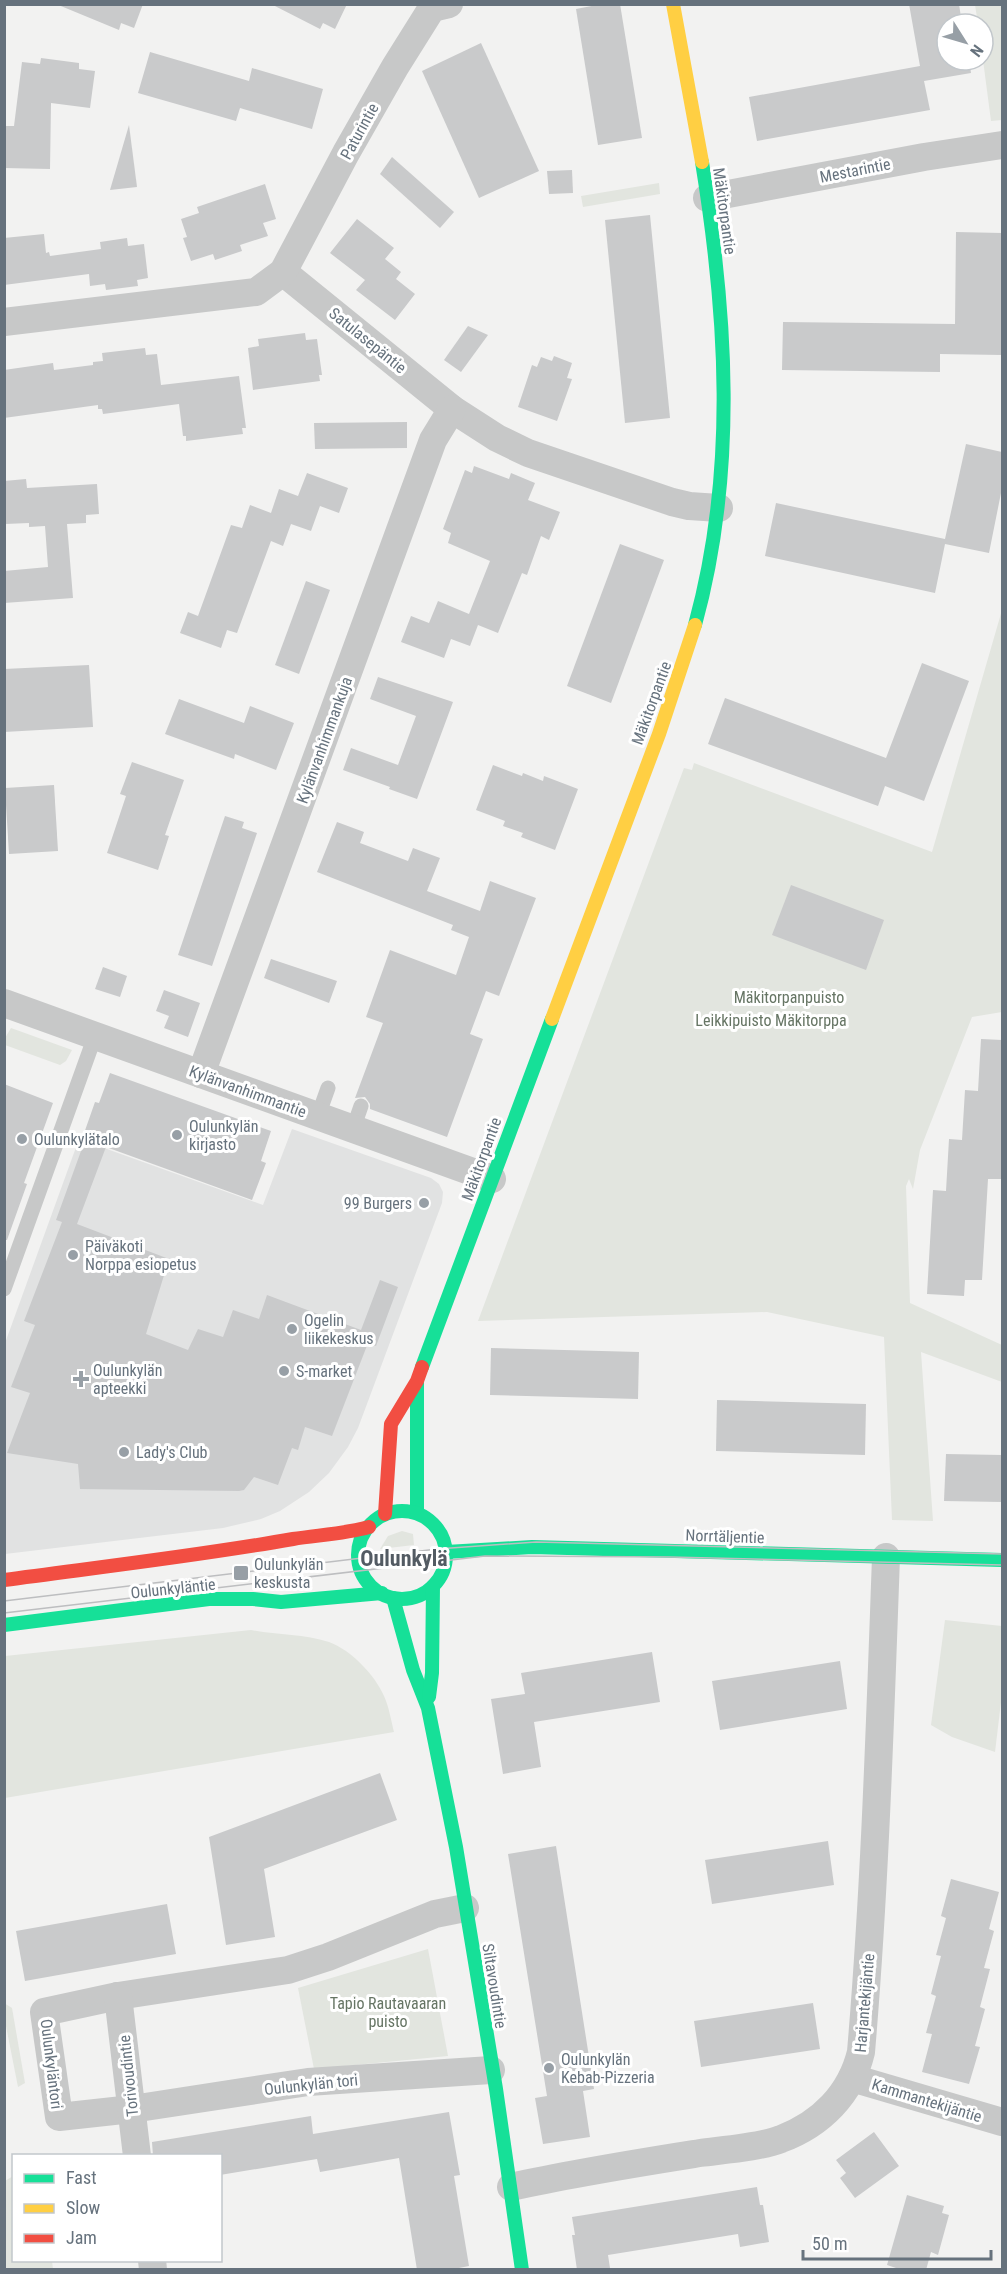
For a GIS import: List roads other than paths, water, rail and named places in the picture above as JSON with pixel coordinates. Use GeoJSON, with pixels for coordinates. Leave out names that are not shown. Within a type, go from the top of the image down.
{"type":"FeatureCollection","features":[{"type":"Feature","properties":{"kind":"street","name":"Mäkitorpantie"},"geometry":{"type":"LineString","coordinates":[[385,1514],[388,1449],[392,1424],[417,1381],[687,654],[704,597],[719,508],[724,428],[722,316],[707,198],[673,4]]}},
{"type":"Feature","properties":{"kind":"street","name":"Paturintie"},"geometry":{"type":"LineString","coordinates":[[283,272],[351,144],[436,6]]}},
{"type":"Feature","properties":{"kind":"street","name":"Mestarintie"},"geometry":{"type":"LineString","coordinates":[[707,198],[924,157],[1002,146]]}},
{"type":"Feature","properties":{"kind":"street"},"geometry":{"type":"LineString","coordinates":[[4,322],[255,292],[283,272]]}},
{"type":"Feature","properties":{"kind":"street","name":"Satulasepäntie"},"geometry":{"type":"LineString","coordinates":[[283,272],[452,409],[496,438],[528,453],[672,502],[689,506],[719,508]]}},
{"type":"Feature","properties":{"kind":"street","name":"Kylänvanhimmankuja"},"geometry":{"type":"LineString","coordinates":[[201,1074],[433,440],[452,409]]}},
{"type":"Feature","properties":{"kind":"street","name":"Kylänvanhimmantie"},"geometry":{"type":"LineString","coordinates":[[7,1009],[95,1036],[318,1116],[357,1117],[492,1179]]}},
{"type":"Feature","properties":{"kind":"street","name":"Mäkitorpantie"},"geometry":{"type":"LineString","coordinates":[[417,1381],[417,1513]]}},
{"type":"Feature","properties":{"kind":"street"},"geometry":{"type":"LineString","coordinates":[[407,1511],[417,1513],[434,1524],[440,1533],[446,1552],[444,1569],[433,1586],[414,1597],[387,1595],[372,1586],[364,1576],[359,1563],[358,1550],[362,1538],[369,1527],[385,1514],[407,1511]]}},
{"type":"Feature","properties":{"kind":"street","name":"Oulunkyläntie"},"geometry":{"type":"LineString","coordinates":[[4,1580],[249,1547],[322,1534],[351,1532],[369,1527]]}},
{"type":"Feature","properties":{"kind":"street","name":"Norrtäljentie"},"geometry":{"type":"LineString","coordinates":[[446,1552],[532,1547],[1002,1560]]}},
{"type":"Feature","properties":{"kind":"street","name":"Harjantekijäntie"},"geometry":{"type":"LineString","coordinates":[[511,2187],[618,2166],[779,2140],[811,2124],[842,2097],[852,2078],[861,2052],[868,1973],[880,1766],[886,1557]]}},
{"type":"Feature","properties":{"kind":"street","name":"Siltavoudintie"},"geometry":{"type":"LineString","coordinates":[[428,1708],[432,1673],[433,1586]]}},
{"type":"Feature","properties":{"kind":"street","name":"Oulunkyläntie"},"geometry":{"type":"LineString","coordinates":[[4,1625],[209,1599],[253,1599],[281,1602],[387,1595]]}},
{"type":"Feature","properties":{"kind":"street","name":"Siltavoudintie"},"geometry":{"type":"LineString","coordinates":[[387,1595],[428,1708],[456,1847],[511,2187],[522,2270]]}},
{"type":"Feature","properties":{"kind":"street"},"geometry":{"type":"LineString","coordinates":[[118,1996],[288,1970],[328,1958],[435,1914],[465,1908]]}},
{"type":"Feature","properties":{"kind":"street","name":"Oulunkyläntori"},"geometry":{"type":"LineString","coordinates":[[118,1996],[44,2012],[59,2117],[132,2109]]}},
{"type":"Feature","properties":{"kind":"street","name":"Torivoudintie"},"geometry":{"type":"LineString","coordinates":[[118,1996],[137,2154]]}},
{"type":"Feature","properties":{"kind":"street","name":"Oulunkylän tori"},"geometry":{"type":"LineString","coordinates":[[132,2109],[308,2082],[491,2070]]}},
{"type":"Feature","properties":{"kind":"street","name":"Kammantekijäntie"},"geometry":{"type":"LineString","coordinates":[[852,2078],[1002,2122]]}},
{"type":"Feature","properties":{"kind":"lane"},"geometry":{"type":"LineString","coordinates":[[4,1289],[95,1036]]}},
{"type":"Feature","properties":{"kind":"lane"},"geometry":{"type":"LineString","coordinates":[[318,1116],[328,1088]]}},
{"type":"Feature","properties":{"kind":"tram line"},"geometry":{"type":"LineString","coordinates":[[4,1601],[437,1549],[536,1542],[1002,1554]]}},
{"type":"Feature","properties":{"kind":"tram line"},"geometry":{"type":"LineString","coordinates":[[4,1613],[485,1556],[670,1557],[1002,1565]]}},
{"type":"Feature","properties":{"kind":"place","name":"Oulunkylän kirjasto"},"geometry":{"type":"Point","coordinates":[177,1135]}},
{"type":"Feature","properties":{"kind":"place","name":"Oulunkylätalo"},"geometry":{"type":"Point","coordinates":[22,1139]}},
{"type":"Feature","properties":{"kind":"place","name":"99 Burgers"},"geometry":{"type":"Point","coordinates":[424,1203]}},
{"type":"Feature","properties":{"kind":"place","name":"Päiväkoti Norppa esiopetus"},"geometry":{"type":"Point","coordinates":[73,1255]}},
{"type":"Feature","properties":{"kind":"place","name":"Ogelin liikekeskus"},"geometry":{"type":"Point","coordinates":[292,1329]}},
{"type":"Feature","properties":{"kind":"place","name":"S-market"},"geometry":{"type":"Point","coordinates":[284,1371]}},
{"type":"Feature","properties":{"kind":"place","name":"Oulunkylän apteekki"},"geometry":{"type":"Point","coordinates":[81,1379]}},
{"type":"Feature","properties":{"kind":"place","name":"Lady's Club"},"geometry":{"type":"Point","coordinates":[124,1452]}},
{"type":"Feature","properties":{"kind":"place","name":"Oulunkylän keskusta"},"geometry":{"type":"Point","coordinates":[241,1573]}},
{"type":"Feature","properties":{"kind":"place","name":"Oulunkylän Kebab-Pizzeria"},"geometry":{"type":"Point","coordinates":[549,2068]}},
{"type":"Feature","properties":{"kind":"district","name":"Oulunkylä"},"geometry":{"type":"Point","coordinates":[404,1558]}},
{"type":"Feature","properties":{"kind":"park label","name":"Mäkitorpanpuisto"},"geometry":{"type":"Point","coordinates":[789,997]}},
{"type":"Feature","properties":{"kind":"park label","name":"Leikkipuisto Mäkitorppa"},"geometry":{"type":"Point","coordinates":[771,1020]}},
{"type":"Feature","properties":{"kind":"park label","name":"Tapio Rautavaaran puisto"},"geometry":{"type":"Point","coordinates":[388,2012]}}]}
